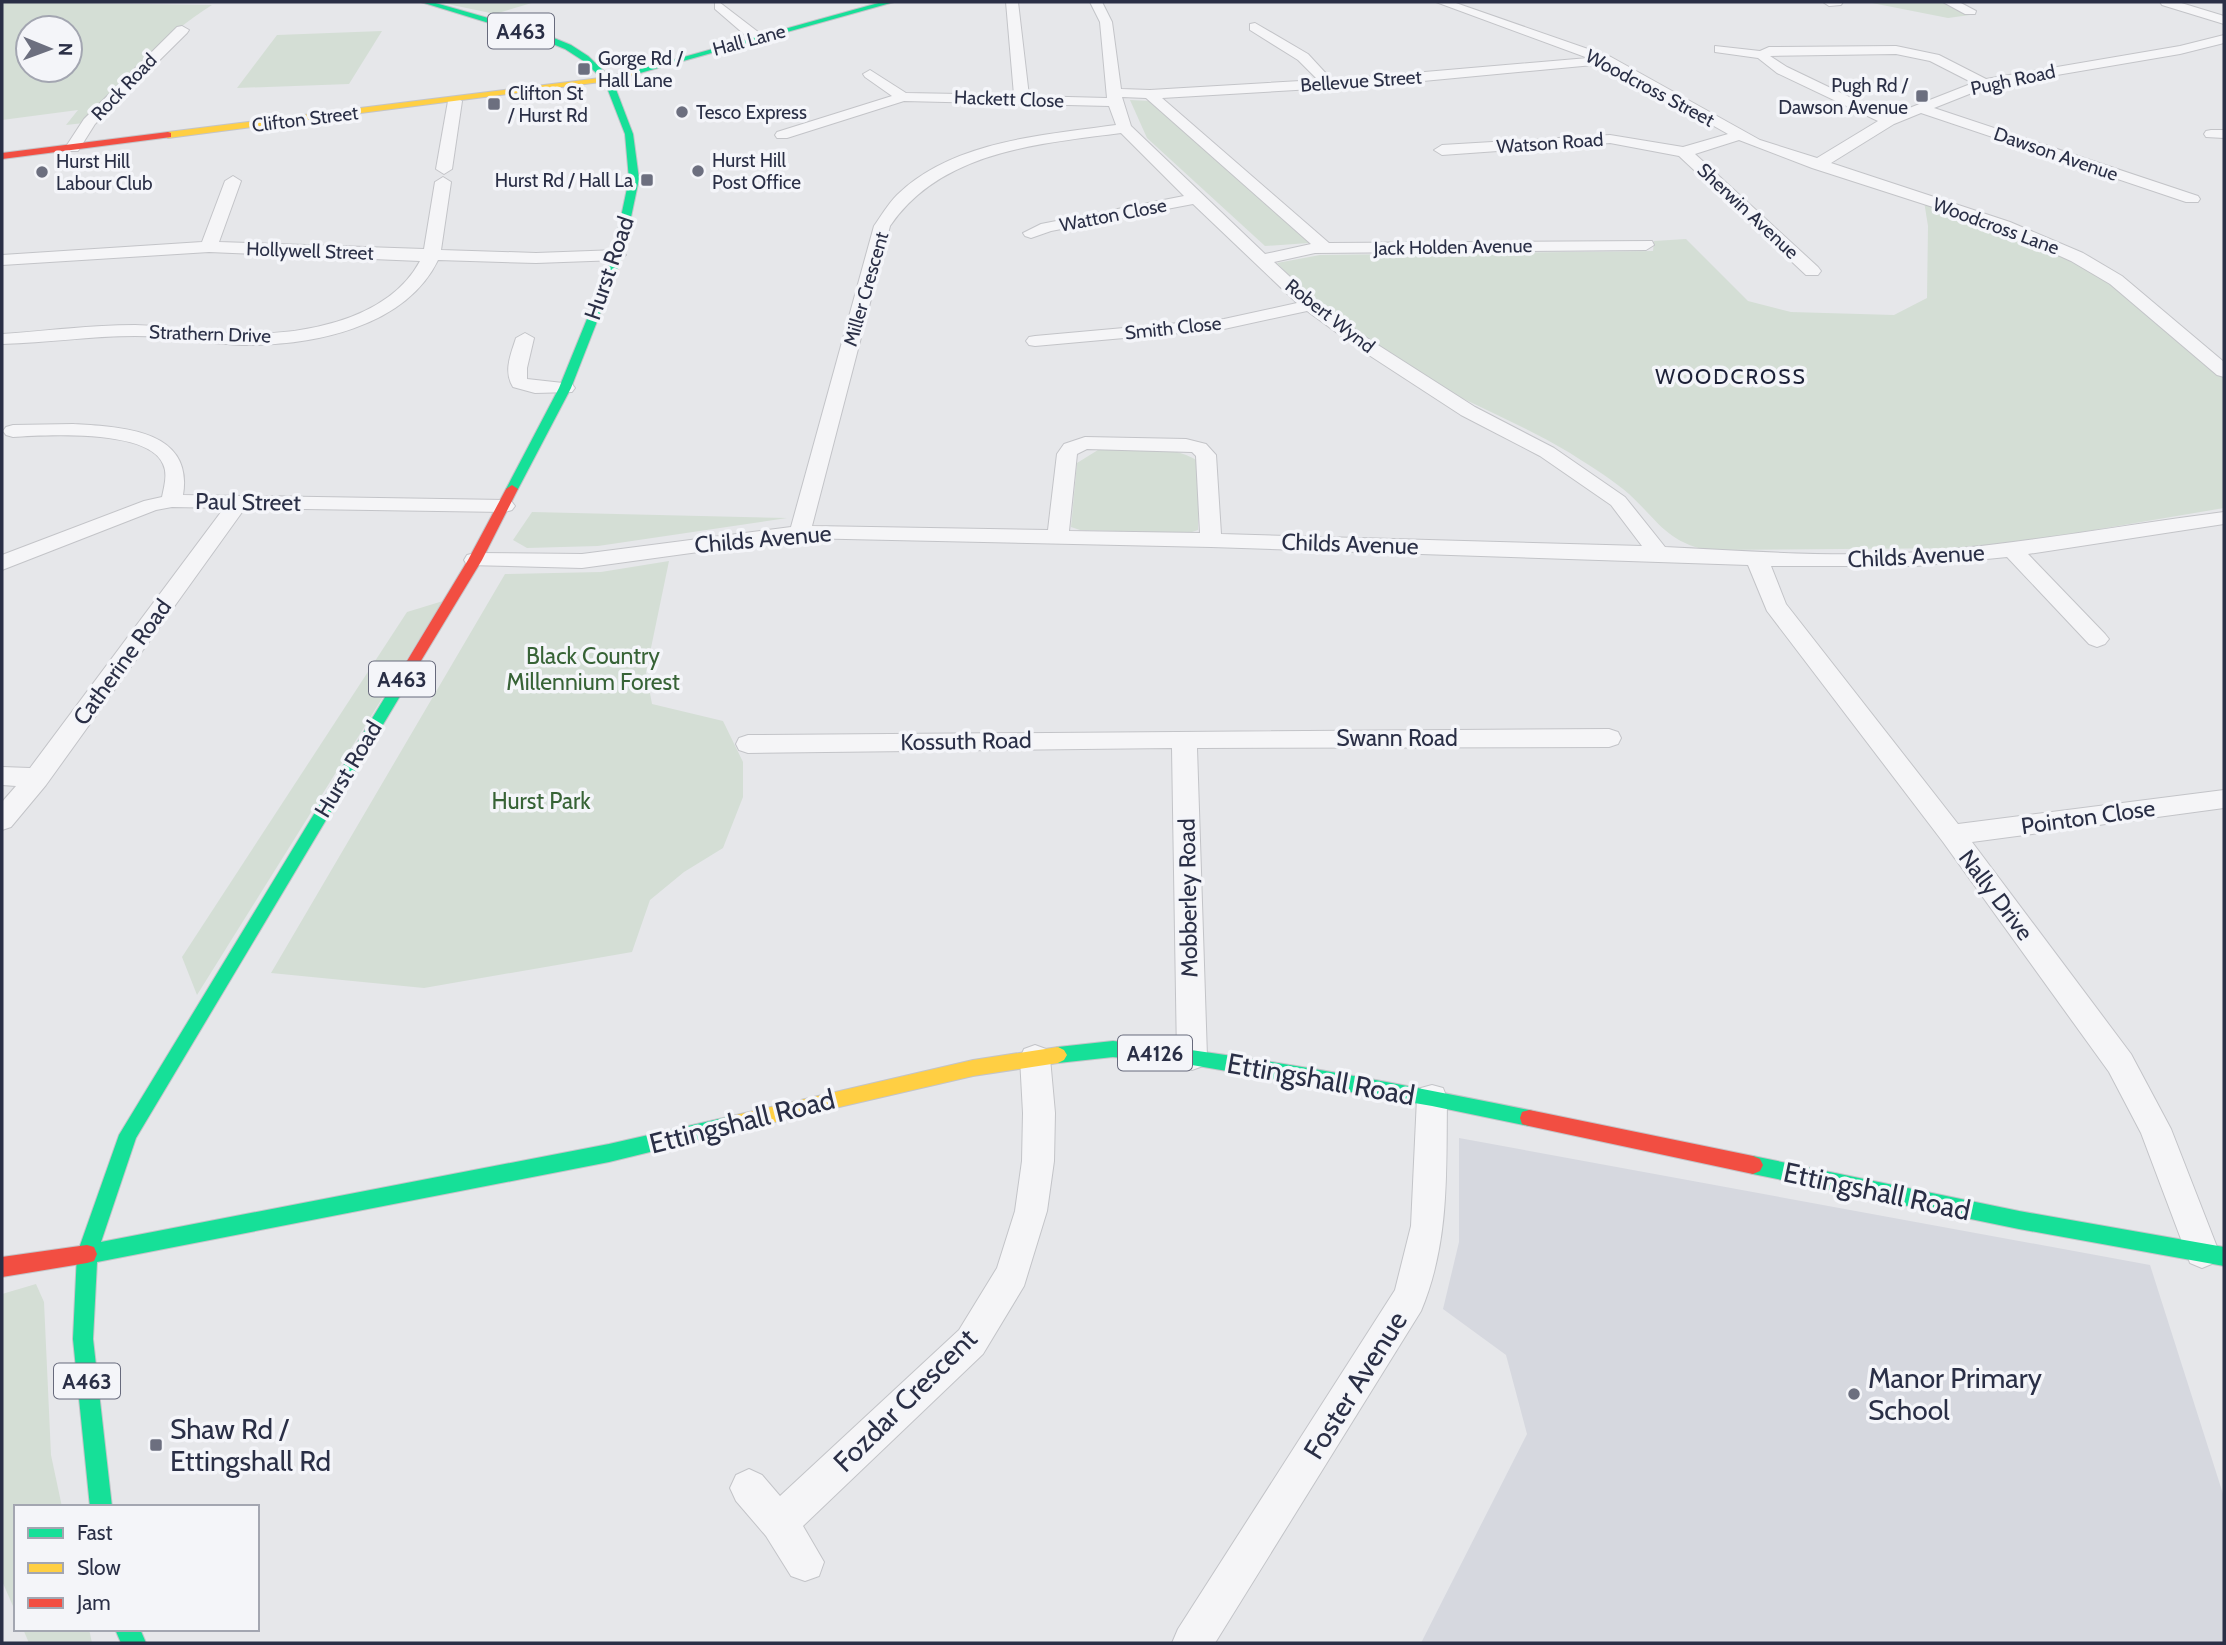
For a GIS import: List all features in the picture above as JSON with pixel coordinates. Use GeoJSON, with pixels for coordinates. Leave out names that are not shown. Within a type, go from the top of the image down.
{"type":"FeatureCollection","features":[{"type":"Feature","properties":{"kind":"main road","name":"A463"},"geometry":{"type":"LineString","coordinates":[[425,2],[568,47],[608,79]]}},
{"type":"Feature","properties":{"kind":"main road","name":"Hall Lane"},"geometry":{"type":"LineString","coordinates":[[608,79],[890,2]]}},
{"type":"Feature","properties":{"kind":"main road","name":"Clifton Street"},"geometry":{"type":"LineString","coordinates":[[2,156],[455,101],[608,79]]}},
{"type":"Feature","properties":{"kind":"main road","name":"Hurst Road"},"geometry":{"type":"LineString","coordinates":[[87,1254],[128,1135],[475,560],[565,388],[618,255],[634,178],[629,134],[618,97],[608,79]]}},
{"type":"Feature","properties":{"kind":"main road","name":"Ettingshall Road"},"geometry":{"type":"LineString","coordinates":[[2,1267],[87,1254],[608,1153],[868,1091],[1035,1058],[1114,1049],[1192,1057],[1432,1098],[2019,1220],[2213,1254]]}},
{"type":"Feature","properties":{"kind":"main road","name":"A463"},"geometry":{"type":"LineString","coordinates":[[87,1254],[83,1339],[101,1505]]}},
{"type":"Feature","properties":{"kind":"street"},"geometry":{"type":"LineString","coordinates":[[1012,2],[1022,101]]}},
{"type":"Feature","properties":{"kind":"street","name":"Robert Wynd"},"geometry":{"type":"LineString","coordinates":[[1096,2],[1106,22],[1115,98],[1124,128],[1196,199],[1310,305],[1411,376],[1468,411],[1547,452],[1618,500],[1659,553]]}},
{"type":"Feature","properties":{"kind":"street","name":"Woodcross Street"},"geometry":{"type":"LineString","coordinates":[[1442,2],[1606,60],[1738,136]]}},
{"type":"Feature","properties":{"kind":"street"},"geometry":{"type":"LineString","coordinates":[[1829,2],[1838,2]]}},
{"type":"Feature","properties":{"kind":"street"},"geometry":{"type":"LineString","coordinates":[[1950,2],[1970,11]]}},
{"type":"Feature","properties":{"kind":"street"},"geometry":{"type":"LineString","coordinates":[[2166,2],[2224,20]]}},
{"type":"Feature","properties":{"kind":"street"},"geometry":{"type":"LineString","coordinates":[[719,6],[757,38]]}},
{"type":"Feature","properties":{"kind":"street"},"geometry":{"type":"LineString","coordinates":[[1255,27],[1303,57],[1329,84]]}},
{"type":"Feature","properties":{"kind":"street","name":"Rock Road"},"geometry":{"type":"LineString","coordinates":[[73,148],[89,122],[182,30]]}},
{"type":"Feature","properties":{"kind":"street","name":"Pugh Road"},"geometry":{"type":"LineString","coordinates":[[1817,165],[1889,121],[1984,83],[2180,50],[2224,39]]}},
{"type":"Feature","properties":{"kind":"street"},"geometry":{"type":"LineString","coordinates":[[1720,49],[1762,55],[1769,51],[1896,50],[1934,58],[1984,83]]}},
{"type":"Feature","properties":{"kind":"street"},"geometry":{"type":"LineString","coordinates":[[1762,55],[1782,70],[1889,121]]}},
{"type":"Feature","properties":{"kind":"street","name":"Bellevue Street"},"geometry":{"type":"LineString","coordinates":[[1115,98],[1329,84],[1606,60]]}},
{"type":"Feature","properties":{"kind":"street"},"geometry":{"type":"LineString","coordinates":[[870,74],[903,97]]}},
{"type":"Feature","properties":{"kind":"street"},"geometry":{"type":"LineString","coordinates":[[1150,94],[1325,248]]}},
{"type":"Feature","properties":{"kind":"street","name":"Hackett Close"},"geometry":{"type":"LineString","coordinates":[[782,135],[903,97],[1022,101],[1115,98]]}},
{"type":"Feature","properties":{"kind":"street","name":"Strathern Drive"},"geometry":{"type":"LineString","coordinates":[[2,339],[122,331],[257,339],[322,330],[353,321],[401,296],[425,269],[439,223],[455,101]]}},
{"type":"Feature","properties":{"kind":"street","name":"Dawson Avenue"},"geometry":{"type":"LineString","coordinates":[[1920,108],[2192,199]]}},
{"type":"Feature","properties":{"kind":"street","name":"Miller Crescent"},"geometry":{"type":"LineString","coordinates":[[800,532],[882,226],[904,196],[951,167],[1009,146],[1124,128]]}},
{"type":"Feature","properties":{"kind":"street","name":"Watson Road"},"geometry":{"type":"LineString","coordinates":[[1442,150],[1610,139],[1684,152],[1738,136]]}},
{"type":"Feature","properties":{"kind":"street","name":"Woodcross Lane"},"geometry":{"type":"LineString","coordinates":[[1738,136],[1817,165],[2004,225],[2077,257],[2116,280],[2224,371]]}},
{"type":"Feature","properties":{"kind":"street","name":"Sherwin Avenue"},"geometry":{"type":"LineString","coordinates":[[1684,152],[1812,271]]}},
{"type":"Feature","properties":{"kind":"street"},"geometry":{"type":"LineString","coordinates":[[209,247],[233,181]]}},
{"type":"Feature","properties":{"kind":"street","name":"Watton Close"},"geometry":{"type":"LineString","coordinates":[[1031,233],[1047,227],[1196,199]]}},
{"type":"Feature","properties":{"kind":"street","name":"Jack Holden Avenue"},"geometry":{"type":"LineString","coordinates":[[1261,260],[1325,248],[1646,245]]}},
{"type":"Feature","properties":{"kind":"street","name":"Hollywell Street"},"geometry":{"type":"LineString","coordinates":[[2,260],[209,247],[536,258],[618,255]]}},
{"type":"Feature","properties":{"kind":"street","name":"Smith Close"},"geometry":{"type":"LineString","coordinates":[[1035,341],[1224,324],[1310,305]]}},
{"type":"Feature","properties":{"kind":"street"},"geometry":{"type":"LineString","coordinates":[[525,338],[514,372],[517,382],[523,387],[565,388]]}},
{"type":"Feature","properties":{"kind":"street"},"geometry":{"type":"LineString","coordinates":[[13,430],[85,429],[153,444],[168,454],[177,473],[172,501]]}},
{"type":"Feature","properties":{"kind":"street"},"geometry":{"type":"LineString","coordinates":[[1058,536],[1067,454],[1071,448],[1085,443],[1186,445],[1199,448],[1206,455],[1211,540]]}},
{"type":"Feature","properties":{"kind":"street","name":"Paul Street"},"geometry":{"type":"LineString","coordinates":[[2,563],[151,505],[172,501],[505,506]]}},
{"type":"Feature","properties":{"kind":"street","name":"Catherine Road"},"geometry":{"type":"LineString","coordinates":[[2,820],[37,778],[239,502]]}},
{"type":"Feature","properties":{"kind":"street","name":"Childs Avenue"},"geometry":{"type":"LineString","coordinates":[[475,560],[582,561],[800,532],[1211,540],[1659,553],[1757,559],[1916,559],[2012,550],[2224,518]]}},
{"type":"Feature","properties":{"kind":"street"},"geometry":{"type":"LineString","coordinates":[[2012,550],[2097,639]]}},
{"type":"Feature","properties":{"kind":"street","name":"Nally Drive"},"geometry":{"type":"LineString","coordinates":[[1757,559],[1775,606],[1952,835],[2120,1063],[2155,1129],[2213,1254]]}},
{"type":"Feature","properties":{"kind":"street","name":"Swann Road"},"geometry":{"type":"LineString","coordinates":[[1184,738],[1609,738]]}},
{"type":"Feature","properties":{"kind":"street","name":"Kossuth Road"},"geometry":{"type":"LineString","coordinates":[[748,744],[1184,738]]}},
{"type":"Feature","properties":{"kind":"street","name":"Mobberley Road"},"geometry":{"type":"LineString","coordinates":[[1184,738],[1192,1057]]}},
{"type":"Feature","properties":{"kind":"street"},"geometry":{"type":"LineString","coordinates":[[2,776],[37,778]]}},
{"type":"Feature","properties":{"kind":"street","name":"Pointon Close"},"geometry":{"type":"LineString","coordinates":[[1952,835],[2224,799]]}},
{"type":"Feature","properties":{"kind":"street","name":"Fozdar Crescent"},"geometry":{"type":"LineString","coordinates":[[779,1523],[971,1342],[1012,1275],[1031,1211],[1038,1161],[1039,1113],[1035,1058]]}},
{"type":"Feature","properties":{"kind":"street","name":"Foster Avenue"},"geometry":{"type":"LineString","coordinates":[[1192,1643],[1402,1310],[1420,1274],[1427,1223],[1432,1098]]}},
{"type":"Feature","properties":{"kind":"street"},"geometry":{"type":"LineString","coordinates":[[749,1488],[779,1523],[805,1562]]}},
{"type":"Feature","properties":{"kind":"shaded area","name":"Manor Primary School"},"geometry":{"type":"Polygon","coordinates":[[[1459,1138],[2150,1265],[2224,1497],[2224,1643],[1421,1643],[1527,1434],[1506,1355],[1443,1309],[1459,1242],[1459,1138]]]}},
{"type":"Feature","properties":{"kind":"green space"},"geometry":{"type":"Polygon","coordinates":[[[2,2],[212,5],[160,45],[84,123],[66,125],[78,110],[2,120],[2,2]]]}},
{"type":"Feature","properties":{"kind":"green space"},"geometry":{"type":"Polygon","coordinates":[[[438,2],[535,2],[495,14],[438,2]]]}},
{"type":"Feature","properties":{"kind":"green space"},"geometry":{"type":"Polygon","coordinates":[[[1943,2],[1970,15],[1948,18],[1872,3],[1943,2]]]}},
{"type":"Feature","properties":{"kind":"green space"},"geometry":{"type":"Polygon","coordinates":[[[382,31],[349,84],[237,88],[277,35],[382,31]]]}},
{"type":"Feature","properties":{"kind":"green space"},"geometry":{"type":"Polygon","coordinates":[[[1130,100],[1151,101],[1309,243],[1265,246],[1147,138],[1130,100]]]}},
{"type":"Feature","properties":{"kind":"green space"},"geometry":{"type":"Polygon","coordinates":[[[1924,201],[2003,227],[2102,273],[2224,375],[2224,508],[1999,546],[1706,550],[1691,546],[1669,533],[1623,489],[1570,453],[1442,388],[1398,362],[1334,316],[1277,263],[1320,255],[1653,251],[1654,241],[1686,239],[1748,301],[1791,312],[1894,315],[1927,298],[1928,226],[1924,201]]]}},
{"type":"Feature","properties":{"kind":"green space"},"geometry":{"type":"Polygon","coordinates":[[[1098,450],[1163,450],[1188,455],[1198,461],[1198,530],[1189,533],[1080,530],[1071,527],[1077,463],[1098,450]]]}},
{"type":"Feature","properties":{"kind":"green space"},"geometry":{"type":"Polygon","coordinates":[[[532,512],[787,518],[598,546],[527,548],[513,540],[532,512]]]}},
{"type":"Feature","properties":{"kind":"green space","name":"Hurst Park"},"geometry":{"type":"Polygon","coordinates":[[[669,561],[646,672],[652,704],[723,721],[743,762],[743,797],[723,848],[684,872],[650,900],[632,952],[424,988],[271,973],[505,574],[601,572],[669,561]]]}},
{"type":"Feature","properties":{"kind":"green space"},"geometry":{"type":"Polygon","coordinates":[[[443,601],[197,995],[182,957],[407,612],[443,601]]]}},
{"type":"Feature","properties":{"kind":"green space"},"geometry":{"type":"Polygon","coordinates":[[[36,1284],[44,1302],[51,1455],[62,1505],[14,1505],[14,1608],[2,1581],[2,1294],[36,1284]]]}},
{"type":"Feature","properties":{"kind":"green space"},"geometry":{"type":"Polygon","coordinates":[[[24,1631],[89,1631],[92,1643],[29,1643],[24,1631]]]}},
{"type":"Feature","properties":{"kind":"traffic: fast"},"geometry":{"type":"LineString","coordinates":[[425,2],[541,36],[568,47],[608,79],[629,134],[634,179],[618,255],[565,388],[512,489]]}},
{"type":"Feature","properties":{"kind":"traffic: fast"},"geometry":{"type":"LineString","coordinates":[[630,73],[890,2]]}},
{"type":"Feature","properties":{"kind":"traffic: fast"},"geometry":{"type":"LineString","coordinates":[[101,1505],[83,1339],[87,1254],[128,1135],[414,661]]}},
{"type":"Feature","properties":{"kind":"traffic: fast"},"geometry":{"type":"LineString","coordinates":[[1058,1055],[1113,1049],[1192,1057],[1432,1098],[1529,1118]]}},
{"type":"Feature","properties":{"kind":"traffic: fast"},"geometry":{"type":"LineString","coordinates":[[87,1254],[609,1153],[732,1124]]}},
{"type":"Feature","properties":{"kind":"traffic: fast"},"geometry":{"type":"LineString","coordinates":[[1753,1165],[2019,1220],[2224,1257]]}},
{"type":"Feature","properties":{"kind":"traffic: fast"},"geometry":{"type":"LineString","coordinates":[[128,1631],[134,1643]]}},
{"type":"Feature","properties":{"kind":"traffic: slow"},"geometry":{"type":"LineString","coordinates":[[168,135],[608,79],[630,73]]}},
{"type":"Feature","properties":{"kind":"traffic: slow"},"geometry":{"type":"LineString","coordinates":[[732,1124],[973,1068],[1058,1055]]}},
{"type":"Feature","properties":{"kind":"traffic: jam"},"geometry":{"type":"LineString","coordinates":[[2,156],[168,135]]}},
{"type":"Feature","properties":{"kind":"traffic: jam"},"geometry":{"type":"LineString","coordinates":[[414,661],[475,560],[512,489]]}},
{"type":"Feature","properties":{"kind":"traffic: jam"},"geometry":{"type":"LineString","coordinates":[[1529,1118],[1753,1165]]}},
{"type":"Feature","properties":{"kind":"traffic: jam"},"geometry":{"type":"LineString","coordinates":[[2,1267],[87,1254]]}},
{"type":"Feature","properties":{"kind":"place","name":"Gorge Rd / Hall Lane"},"geometry":{"type":"Point","coordinates":[584,69]}},
{"type":"Feature","properties":{"kind":"place","name":"Pugh Rd / Dawson Avenue"},"geometry":{"type":"Point","coordinates":[1922,96]}},
{"type":"Feature","properties":{"kind":"place","name":"Clifton St / Hurst Rd"},"geometry":{"type":"Point","coordinates":[494,104]}},
{"type":"Feature","properties":{"kind":"place","name":"Tesco Express"},"geometry":{"type":"Point","coordinates":[682,112]}},
{"type":"Feature","properties":{"kind":"place","name":"Hurst Hill Post Office"},"geometry":{"type":"Point","coordinates":[698,171]}},
{"type":"Feature","properties":{"kind":"place","name":"Hurst Hill Labour Club"},"geometry":{"type":"Point","coordinates":[42,172]}},
{"type":"Feature","properties":{"kind":"place","name":"Hurst Rd / Hall La"},"geometry":{"type":"Point","coordinates":[647,180]}},
{"type":"Feature","properties":{"kind":"place","name":"Manor Primary School"},"geometry":{"type":"Point","coordinates":[1854,1394]}},
{"type":"Feature","properties":{"kind":"place","name":"Shaw Rd / Ettingshall Rd"},"geometry":{"type":"Point","coordinates":[156,1445]}},
{"type":"Feature","properties":{"kind":"district","name":"WOODCROSS"},"geometry":{"type":"Point","coordinates":[1731,376]}},
{"type":"Feature","properties":{"kind":"park label","name":"Black Country Millennium Forest"},"geometry":{"type":"Point","coordinates":[593,669]}}]}
